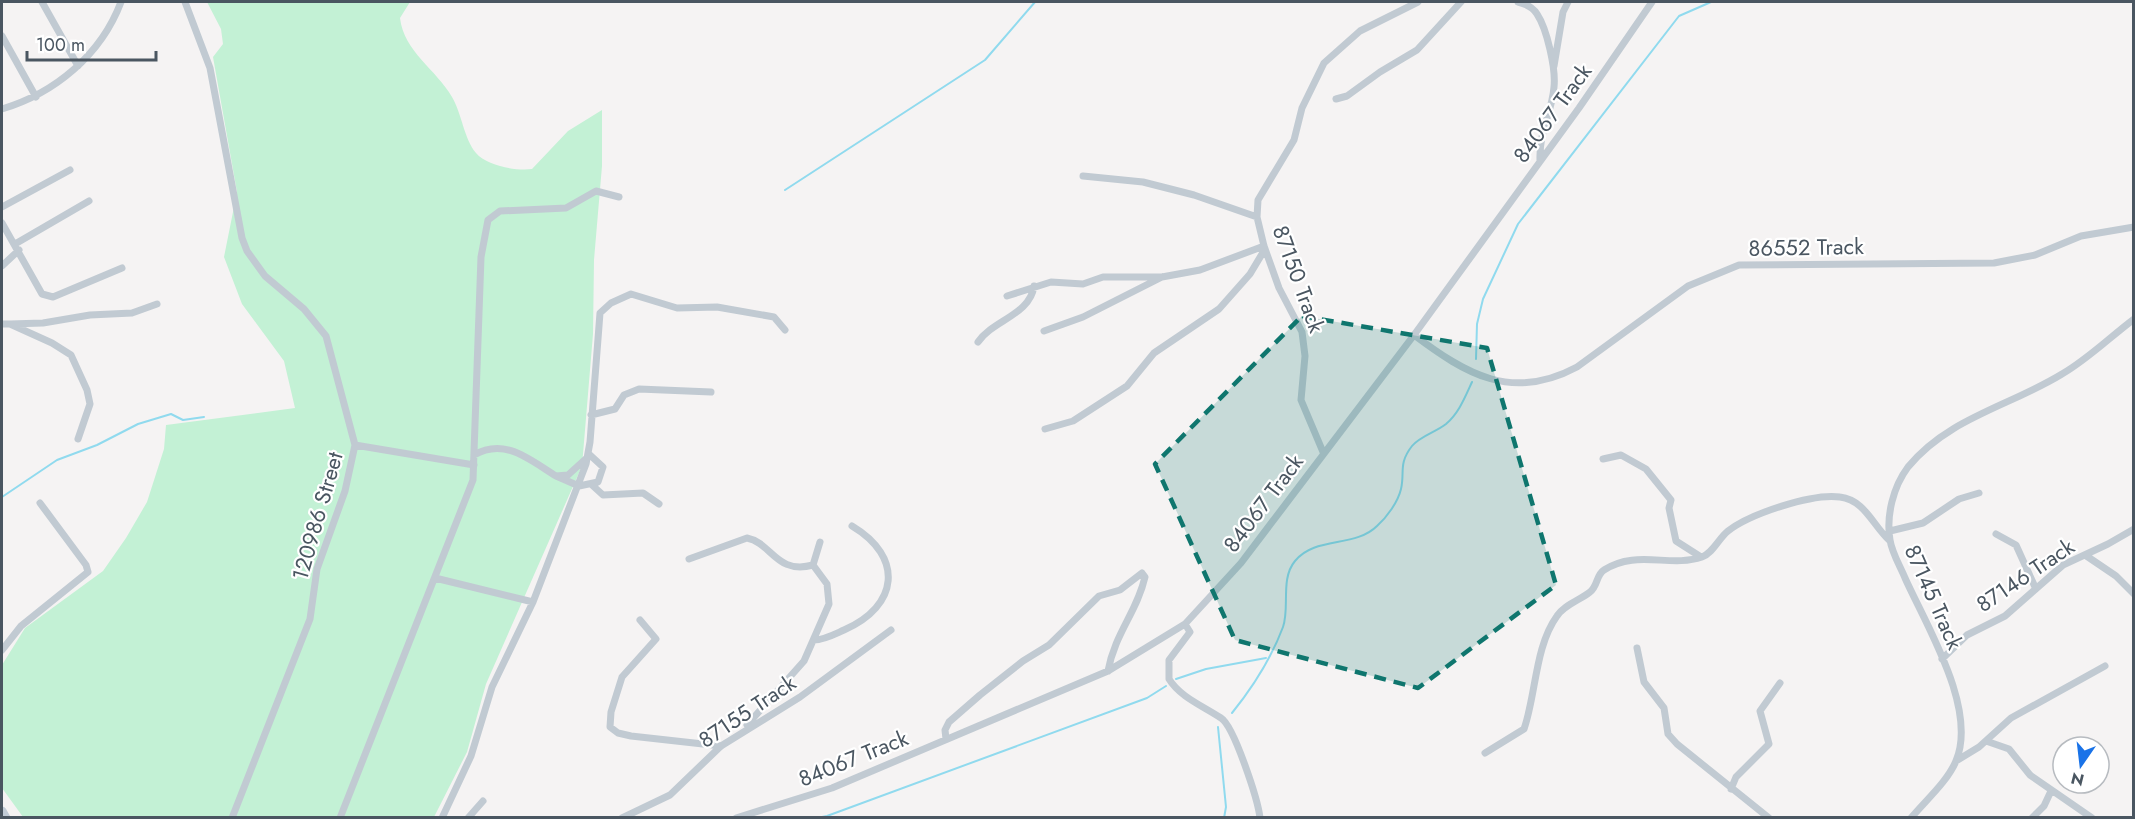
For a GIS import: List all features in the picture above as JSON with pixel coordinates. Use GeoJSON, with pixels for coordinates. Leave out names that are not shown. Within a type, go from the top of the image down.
{"type":"FeatureCollection","features":[{"type":"Feature","properties":{"kind":"main road"},"geometry":{"type":"LineString","coordinates":[[2,811],[6,818]]}},
{"type":"Feature","properties":{"kind":"street"},"geometry":{"type":"LineString","coordinates":[[42,2],[78,66]]}},
{"type":"Feature","properties":{"kind":"street","name":"120986 Street"},"geometry":{"type":"LineString","coordinates":[[185,2],[210,68],[242,238],[247,250],[265,276],[304,309],[326,336],[355,445],[345,491],[316,569],[310,619],[232,818]]}},
{"type":"Feature","properties":{"kind":"street","name":"87150 Track"},"geometry":{"type":"LineString","coordinates":[[1323,452],[1301,400],[1305,356],[1302,332],[1279,288],[1264,248],[1257,217],[1261,194],[1294,140],[1302,108],[1324,63],[1360,31],[1418,2]]}},
{"type":"Feature","properties":{"kind":"street"},"geometry":{"type":"LineString","coordinates":[[1336,99],[1347,96],[1380,72],[1417,50],[1461,2]]}},
{"type":"Feature","properties":{"kind":"street"},"geometry":{"type":"LineString","coordinates":[[1518,2],[1530,7],[1538,15],[1554,69]]}},
{"type":"Feature","properties":{"kind":"street"},"geometry":{"type":"LineString","coordinates":[[1540,160],[1542,130],[1553,94],[1554,69],[1563,12],[1568,2]]}},
{"type":"Feature","properties":{"kind":"street","name":"84067 Track"},"geometry":{"type":"LineString","coordinates":[[736,818],[832,788],[1108,671],[1185,624],[1224,585],[1414,335],[1652,2]]}},
{"type":"Feature","properties":{"kind":"street"},"geometry":{"type":"LineString","coordinates":[[2,109],[36,97],[78,66],[105,33],[118,3]]}},
{"type":"Feature","properties":{"kind":"street"},"geometry":{"type":"LineString","coordinates":[[2,36],[36,97]]}},
{"type":"Feature","properties":{"kind":"street"},"geometry":{"type":"LineString","coordinates":[[2,207],[69,170]]}},
{"type":"Feature","properties":{"kind":"street"},"geometry":{"type":"LineString","coordinates":[[1083,176],[1143,182],[1194,195],[1257,217]]}},
{"type":"Feature","properties":{"kind":"street"},"geometry":{"type":"LineString","coordinates":[[340,818],[411,633],[470,493],[474,465],[481,257],[488,220],[500,211],[552,211],[566,208],[596,191],[619,197]]}},
{"type":"Feature","properties":{"kind":"street"},"geometry":{"type":"LineString","coordinates":[[2,266],[17,247],[89,201]]}},
{"type":"Feature","properties":{"kind":"street"},"geometry":{"type":"LineString","coordinates":[[2,223],[39,291],[53,297],[122,268]]}},
{"type":"Feature","properties":{"kind":"street","name":"86552 Track"},"geometry":{"type":"LineString","coordinates":[[1414,335],[1456,366],[1475,375],[1513,383],[1531,383],[1562,375],[1577,368],[1688,286],[1739,265],[1994,263],[2035,255],[2081,236],[2133,227]]}},
{"type":"Feature","properties":{"kind":"street"},"geometry":{"type":"LineString","coordinates":[[1006,296],[1034,286],[1058,282],[1083,284],[1104,277],[1162,277],[1208,268],[1264,248]]}},
{"type":"Feature","properties":{"kind":"street"},"geometry":{"type":"LineString","coordinates":[[1045,429],[1073,421],[1127,386],[1154,353],[1219,309],[1250,274],[1264,248]]}},
{"type":"Feature","properties":{"kind":"street"},"geometry":{"type":"LineString","coordinates":[[1044,331],[1083,317],[1162,277]]}},
{"type":"Feature","properties":{"kind":"street"},"geometry":{"type":"LineString","coordinates":[[978,342],[990,328],[1028,303],[1034,286]]}},
{"type":"Feature","properties":{"kind":"street"},"geometry":{"type":"LineString","coordinates":[[442,818],[471,756],[492,687],[533,602],[579,486],[588,456],[598,318],[611,303],[628,294],[677,308],[717,306],[774,317],[784,330]]}},
{"type":"Feature","properties":{"kind":"street"},"geometry":{"type":"LineString","coordinates":[[2,324],[43,324],[90,315],[132,313],[158,304]]}},
{"type":"Feature","properties":{"kind":"street","name":"87145 Track"},"geometry":{"type":"LineString","coordinates":[[1911,818],[1941,784],[1956,761],[1962,742],[1962,723],[1942,659],[1890,541],[1892,498],[1899,482],[1922,452],[1957,425],[2062,374],[2133,319]]}},
{"type":"Feature","properties":{"kind":"street"},"geometry":{"type":"LineString","coordinates":[[10,324],[29,335],[52,343],[71,355],[87,390],[90,404],[78,439]]}},
{"type":"Feature","properties":{"kind":"street"},"geometry":{"type":"LineString","coordinates":[[591,415],[615,409],[624,395],[639,389],[711,392]]}},
{"type":"Feature","properties":{"kind":"street"},"geometry":{"type":"LineString","coordinates":[[355,445],[474,465]]}},
{"type":"Feature","properties":{"kind":"street"},"geometry":{"type":"LineString","coordinates":[[474,455],[488,450],[513,449],[556,476],[579,486],[598,482],[603,471],[600,461],[588,456]]}},
{"type":"Feature","properties":{"kind":"street"},"geometry":{"type":"LineString","coordinates":[[1603,459],[1621,455],[1646,469],[1671,500],[1669,508],[1676,541],[1701,557]]}},
{"type":"Feature","properties":{"kind":"street"},"geometry":{"type":"LineString","coordinates":[[556,476],[568,475],[588,456]]}},
{"type":"Feature","properties":{"kind":"street"},"geometry":{"type":"LineString","coordinates":[[592,485],[603,495],[646,494],[659,504]]}},
{"type":"Feature","properties":{"kind":"street"},"geometry":{"type":"LineString","coordinates":[[1890,531],[1923,523],[1959,500],[1978,493]]}},
{"type":"Feature","properties":{"kind":"street"},"geometry":{"type":"LineString","coordinates":[[1485,753],[1524,729],[1537,670],[1557,614],[1592,591],[1603,570],[1628,559],[1687,560],[1701,557],[1725,534],[1749,520],[1825,496],[1849,498],[1859,504],[1890,541]]}},
{"type":"Feature","properties":{"kind":"street"},"geometry":{"type":"LineString","coordinates":[[2,650],[21,626],[88,572],[86,565],[40,503]]}},
{"type":"Feature","properties":{"kind":"street"},"geometry":{"type":"LineString","coordinates":[[814,640],[851,627],[881,602],[886,592],[888,572],[881,548],[852,526]]}},
{"type":"Feature","properties":{"kind":"street","name":"87146 Track"},"geometry":{"type":"LineString","coordinates":[[1942,659],[1966,635],[2005,616],[2063,566],[2133,529]]}},
{"type":"Feature","properties":{"kind":"street"},"geometry":{"type":"LineString","coordinates":[[1996,534],[2016,545],[2036,587]]}},
{"type":"Feature","properties":{"kind":"street"},"geometry":{"type":"LineString","coordinates":[[689,559],[747,538],[787,565],[797,568],[813,565]]}},
{"type":"Feature","properties":{"kind":"street"},"geometry":{"type":"LineString","coordinates":[[813,565],[820,542]]}},
{"type":"Feature","properties":{"kind":"street"},"geometry":{"type":"LineString","coordinates":[[2085,555],[2116,576],[2133,594]]}},
{"type":"Feature","properties":{"kind":"street"},"geometry":{"type":"LineString","coordinates":[[739,733],[804,661],[814,640],[830,595],[824,579],[813,565]]}},
{"type":"Feature","properties":{"kind":"street"},"geometry":{"type":"LineString","coordinates":[[946,739],[945,727],[949,722],[1023,661],[1048,645],[1099,596],[1120,590],[1142,573],[1145,577],[1139,601],[1124,621],[1111,653],[1108,671]]}},
{"type":"Feature","properties":{"kind":"street"},"geometry":{"type":"LineString","coordinates":[[435,578],[533,602]]}},
{"type":"Feature","properties":{"kind":"street"},"geometry":{"type":"LineString","coordinates":[[640,620],[656,639],[622,677],[610,712],[610,727],[618,733],[631,736],[721,746]]}},
{"type":"Feature","properties":{"kind":"street"},"geometry":{"type":"LineString","coordinates":[[1185,624],[1190,632],[1169,660],[1169,679],[1179,692],[1228,724],[1254,792],[1260,818]]}},
{"type":"Feature","properties":{"kind":"street","name":"87155 Track"},"geometry":{"type":"LineString","coordinates":[[622,818],[670,795],[721,746],[800,697],[891,630]]}},
{"type":"Feature","properties":{"kind":"street"},"geometry":{"type":"LineString","coordinates":[[1637,648],[1644,682],[1664,708],[1668,734],[1731,789],[1769,818]]}},
{"type":"Feature","properties":{"kind":"street"},"geometry":{"type":"LineString","coordinates":[[1956,761],[1986,741],[2011,718],[2105,666]]}},
{"type":"Feature","properties":{"kind":"street"},"geometry":{"type":"LineString","coordinates":[[1731,789],[1736,777],[1768,746],[1769,738],[1762,724],[1760,711],[1779,683]]}},
{"type":"Feature","properties":{"kind":"street"},"geometry":{"type":"LineString","coordinates":[[1986,741],[2009,749],[2030,775],[2051,791],[2044,806],[2032,818]]}},
{"type":"Feature","properties":{"kind":"street"},"geometry":{"type":"LineString","coordinates":[[2057,795],[2092,818]]}},
{"type":"Feature","properties":{"kind":"street"},"geometry":{"type":"LineString","coordinates":[[468,818],[483,801]]}},
{"type":"Feature","properties":{"kind":"highlighted area"},"geometry":{"type":"Polygon","coordinates":[[[1302,316],[1487,348],[1556,585],[1418,688],[1235,640],[1155,464],[1302,316]]]}},
{"type":"Feature","properties":{"kind":"green space"},"geometry":{"type":"Polygon","coordinates":[[[207,2],[410,2],[400,18],[408,41],[452,97],[476,153],[481,158],[502,167],[532,169],[568,131],[602,110],[602,166],[594,260],[593,334],[582,466],[486,684],[467,752],[434,817],[23,817],[2,788],[2,665],[25,628],[103,571],[126,538],[147,502],[164,449],[166,425],[295,408],[284,361],[242,304],[224,257],[237,192],[213,57],[223,44],[221,29],[207,2]]]}},
{"type":"Feature","properties":{"kind":"waterway"},"geometry":{"type":"LineString","coordinates":[[785,190],[985,60],[1035,2]]}},
{"type":"Feature","properties":{"kind":"waterway"},"geometry":{"type":"LineString","coordinates":[[1476,359],[1477,324],[1483,299],[1518,224],[1679,16],[1711,2]]}},
{"type":"Feature","properties":{"kind":"waterway"},"geometry":{"type":"LineString","coordinates":[[1232,713],[1261,672],[1283,627],[1286,585],[1290,568],[1295,561],[1303,553],[1313,548],[1368,533],[1381,522],[1392,509],[1400,494],[1403,463],[1408,452],[1419,439],[1451,420],[1472,382]]}},
{"type":"Feature","properties":{"kind":"waterway"},"geometry":{"type":"LineString","coordinates":[[2,497],[57,460],[97,445],[138,424],[171,414],[183,420],[204,417]]}},
{"type":"Feature","properties":{"kind":"waterway"},"geometry":{"type":"LineString","coordinates":[[1176,679],[1206,669],[1266,658]]}},
{"type":"Feature","properties":{"kind":"waterway"},"geometry":{"type":"LineString","coordinates":[[817,818],[1147,698],[1166,686]]}},
{"type":"Feature","properties":{"kind":"waterway"},"geometry":{"type":"LineString","coordinates":[[1218,727],[1226,807],[1224,818]]}}]}
